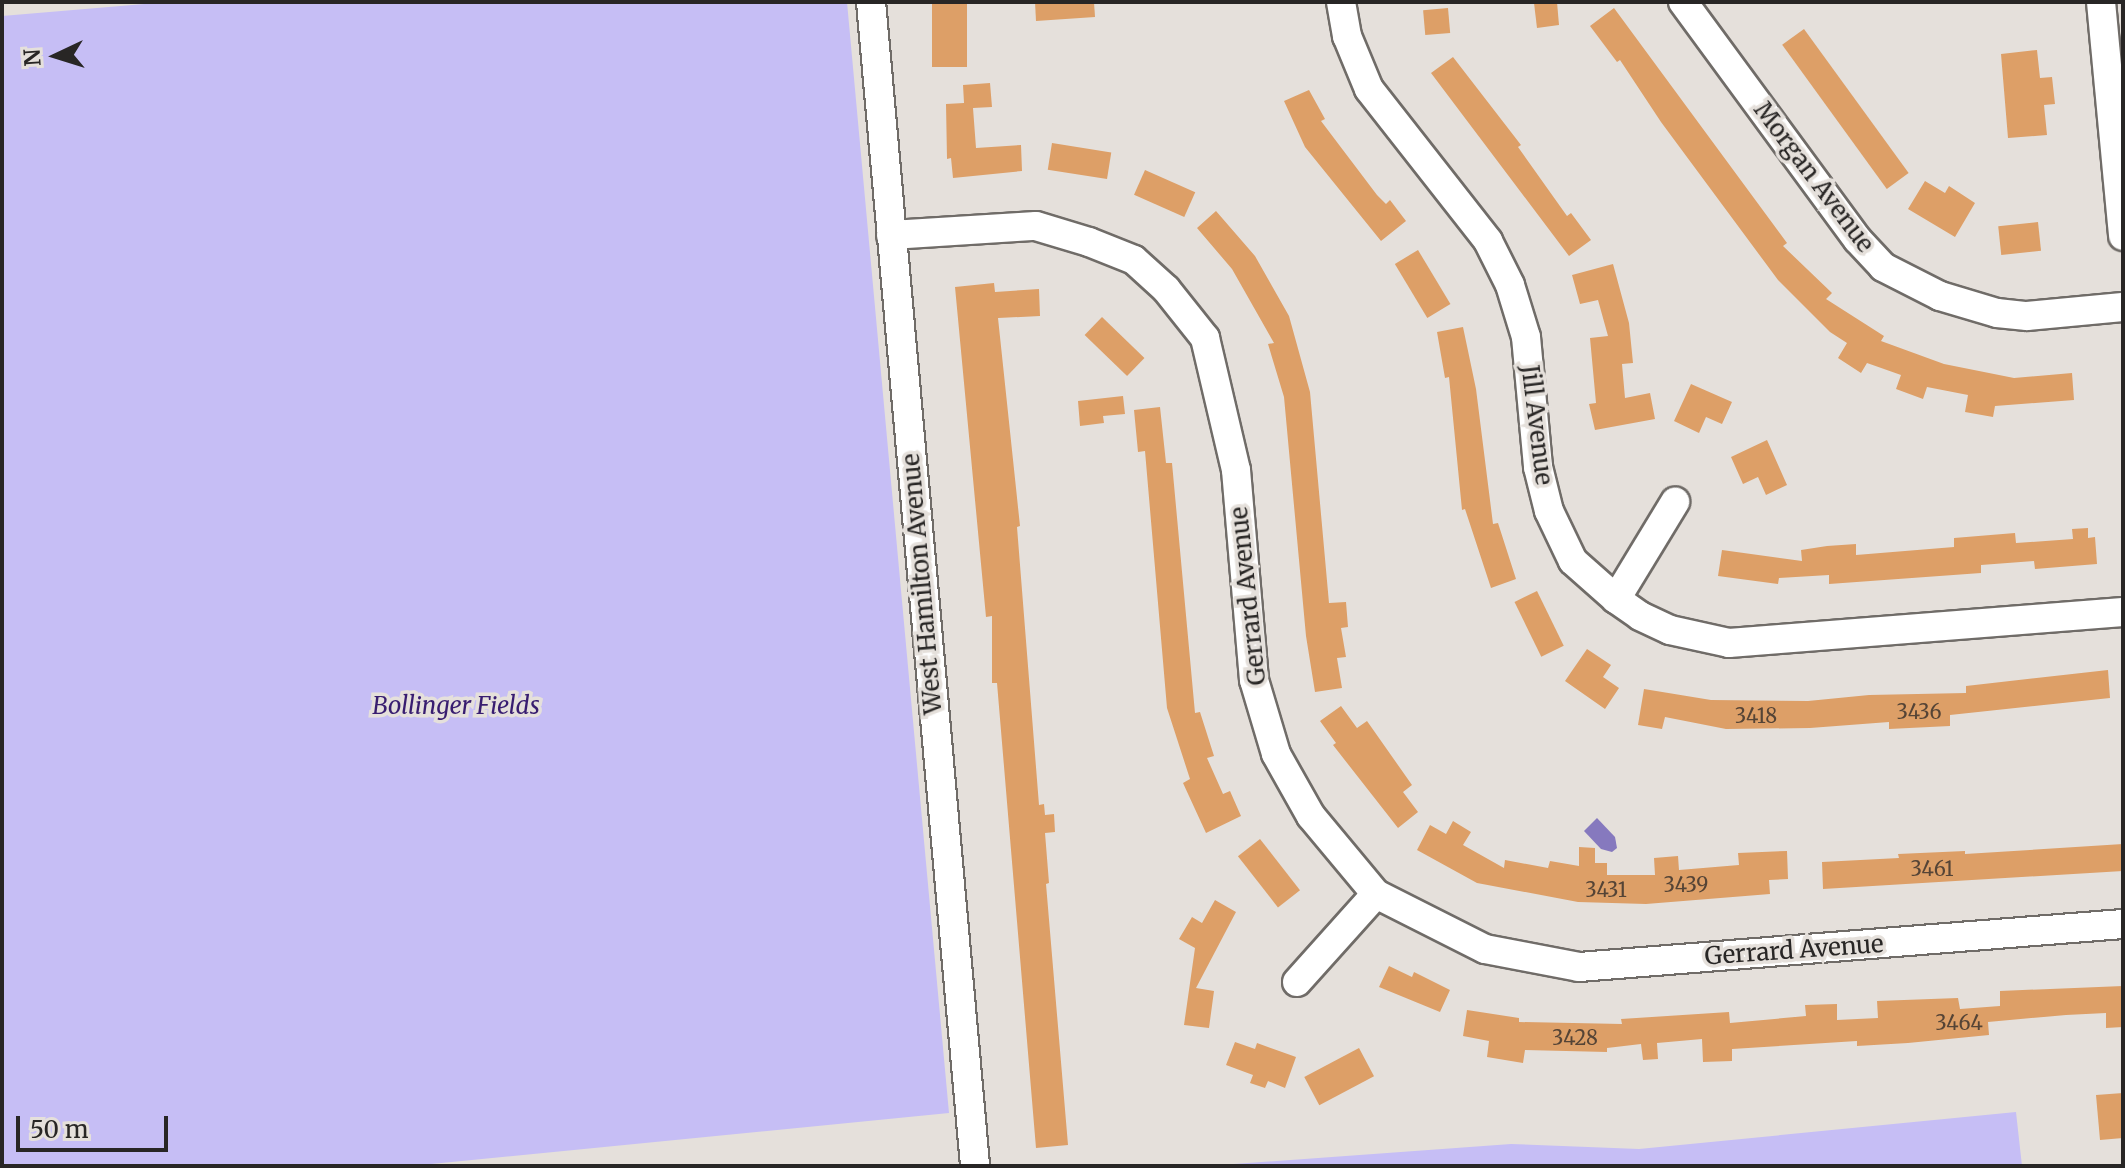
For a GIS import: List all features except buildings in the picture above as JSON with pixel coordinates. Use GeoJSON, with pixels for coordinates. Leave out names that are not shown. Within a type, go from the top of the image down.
{"type":"FeatureCollection","features":[{"type":"Feature","properties":{"kind":"street","name":"West Hamilton Avenue"},"geometry":{"type":"LineString","coordinates":[[871,2],[975,1166]]}},
{"type":"Feature","properties":{"kind":"street","name":"Jill Avenue"},"geometry":{"type":"LineString","coordinates":[[1341,2],[1347,36],[1369,89],[1488,241],[1510,285],[1526,337],[1538,467],[1549,511],[1573,561],[1616,599],[1640,616],[1670,630],[1729,643],[2123,612]]}},
{"type":"Feature","properties":{"kind":"street","name":"Morgan Avenue"},"geometry":{"type":"LineString","coordinates":[[1683,2],[1858,240],[1883,267],[1940,296],[1997,313],[2027,316],[2123,307]]}},
{"type":"Feature","properties":{"kind":"street"},"geometry":{"type":"LineString","coordinates":[[2101,2],[2123,236]]}},
{"type":"Feature","properties":{"kind":"street","name":"Gerrard Avenue"},"geometry":{"type":"LineString","coordinates":[[891,235],[1036,226],[1089,242],[1134,260],[1166,289],[1205,338],[1236,470],[1254,680],[1276,754],[1311,816],[1376,894],[1485,949],[1579,967],[2123,924]]}},
{"type":"Feature","properties":{"kind":"street"},"geometry":{"type":"LineString","coordinates":[[1616,599],[1675,502]]}},
{"type":"Feature","properties":{"kind":"street"},"geometry":{"type":"LineString","coordinates":[[1297,982],[1376,894]]}},
{"type":"Feature","properties":{"kind":"green space","name":"Bollinger Fields"},"geometry":{"type":"Polygon","coordinates":[[[168,2],[847,2],[949,1113],[411,1166],[2,1166],[2,16],[168,2]]]}},
{"type":"Feature","properties":{"kind":"green space"},"geometry":{"type":"Polygon","coordinates":[[[2016,1112],[2022,1166],[1206,1166],[1511,1144],[1639,1149],[2016,1112]]]}},
{"type":"Feature","properties":{"kind":"shaded area"},"geometry":{"type":"Polygon","coordinates":[[[1597,818],[1615,837],[1617,848],[1612,852],[1601,849],[1584,831],[1597,818]]]}}]}
